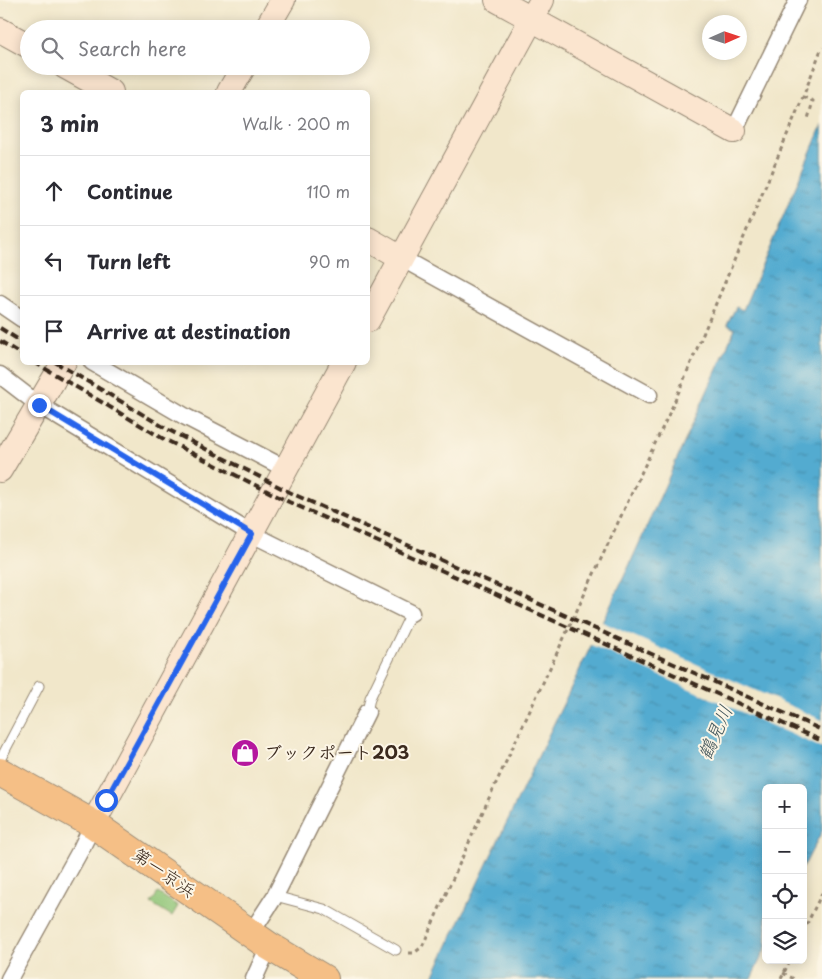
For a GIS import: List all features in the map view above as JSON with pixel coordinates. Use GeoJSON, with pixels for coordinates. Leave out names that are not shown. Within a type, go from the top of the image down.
{"type":"FeatureCollection","features":[{"type":"Feature","properties":{"kind":"highway","name":"第一京浜"},"geometry":{"type":"LineString","coordinates":[[0,772],[93,824],[260,939],[324,979]]}},
{"type":"Feature","properties":{"kind":"street"},"geometry":{"type":"LineString","coordinates":[[272,20],[284,0]]}},
{"type":"Feature","properties":{"kind":"street"},"geometry":{"type":"LineString","coordinates":[[497,0],[537,10],[734,132],[798,0]]}},
{"type":"Feature","properties":{"kind":"street"},"geometry":{"type":"LineString","coordinates":[[370,316],[537,10]]}},
{"type":"Feature","properties":{"kind":"street"},"geometry":{"type":"LineString","coordinates":[[0,30],[20,41]]}},
{"type":"Feature","properties":{"kind":"street"},"geometry":{"type":"LineString","coordinates":[[80,75],[107,90]]}},
{"type":"Feature","properties":{"kind":"street"},"geometry":{"type":"LineString","coordinates":[[230,90],[239,75]]}},
{"type":"Feature","properties":{"kind":"street"},"geometry":{"type":"LineString","coordinates":[[370,240],[649,395]]}},
{"type":"Feature","properties":{"kind":"street"},"geometry":{"type":"LineString","coordinates":[[0,304],[20,318]]}},
{"type":"Feature","properties":{"kind":"street"},"geometry":{"type":"LineString","coordinates":[[0,470],[62,365]]}},
{"type":"Feature","properties":{"kind":"street"},"geometry":{"type":"LineString","coordinates":[[97,365],[186,417],[286,469]]}},
{"type":"Feature","properties":{"kind":"street"},"geometry":{"type":"LineString","coordinates":[[9,979],[342,365]]}},
{"type":"Feature","properties":{"kind":"street"},"geometry":{"type":"LineString","coordinates":[[0,376],[39,405],[252,534],[411,613]]}},
{"type":"Feature","properties":{"kind":"street"},"geometry":{"type":"LineString","coordinates":[[254,979],[260,939],[275,896],[367,712]]}},
{"type":"Feature","properties":{"kind":"lane"},"geometry":{"type":"LineString","coordinates":[[367,712],[370,698],[411,613]]}},
{"type":"Feature","properties":{"kind":"lane"},"geometry":{"type":"LineString","coordinates":[[0,760],[39,686]]}},
{"type":"Feature","properties":{"kind":"lane"},"geometry":{"type":"LineString","coordinates":[[275,896],[324,909],[396,950]]}},
{"type":"Feature","properties":{"kind":"path"},"geometry":{"type":"LineString","coordinates":[[396,950],[407,954],[414,953],[422,946],[489,798],[674,404],[803,97],[822,47]]}},
{"type":"Feature","properties":{"kind":"path"},"geometry":{"type":"LineString","coordinates":[[803,97],[814,101],[808,119]]}},
{"type":"Feature","properties":{"kind":"path"},"geometry":{"type":"LineString","coordinates":[[807,924],[822,893]]}},
{"type":"Feature","properties":{"kind":"path"},"geometry":{"type":"LineString","coordinates":[[781,979],[788,964]]}},
{"type":"Feature","properties":{"kind":"path"},"geometry":{"type":"LineString","coordinates":[[783,973],[794,979]]}},
{"type":"Feature","properties":{"kind":"green space"},"geometry":{"type":"Polygon","coordinates":[[[158,893],[178,906],[172,916],[151,903],[158,893]]]}},
{"type":"Feature","properties":{"kind":"water","name":"鶴見川"},"geometry":{"type":"Polygon","coordinates":[[[822,125],[822,831],[807,860],[807,784],[762,784],[762,956],[751,979],[432,979],[629,566],[735,329],[727,325],[736,307],[743,310],[822,125]]]}},
{"type":"Feature","properties":{"kind":"pier"},"geometry":{"type":"Polygon","coordinates":[[[600,621],[822,720],[822,748],[589,644],[600,621]]]}},
{"type":"Feature","properties":{"kind":"railway"},"geometry":{"type":"LineString","coordinates":[[0,328],[20,341]]}},
{"type":"Feature","properties":{"kind":"railway"},"geometry":{"type":"LineString","coordinates":[[0,341],[20,354]]}},
{"type":"Feature","properties":{"kind":"railway"},"geometry":{"type":"LineString","coordinates":[[39,365],[162,438],[289,502],[822,741]]}},
{"type":"Feature","properties":{"kind":"railway"},"geometry":{"type":"LineString","coordinates":[[60,365],[167,429],[293,494],[822,730]]}},
{"type":"Feature","properties":{"kind":"place","name":"ブックポート203"},"geometry":{"type":"Point","coordinates":[245,753]}},
{"type":"Feature","properties":{"kind":"route"},"geometry":{"type":"LineString","coordinates":[[39,405],[252,534],[106,800]]}}]}
